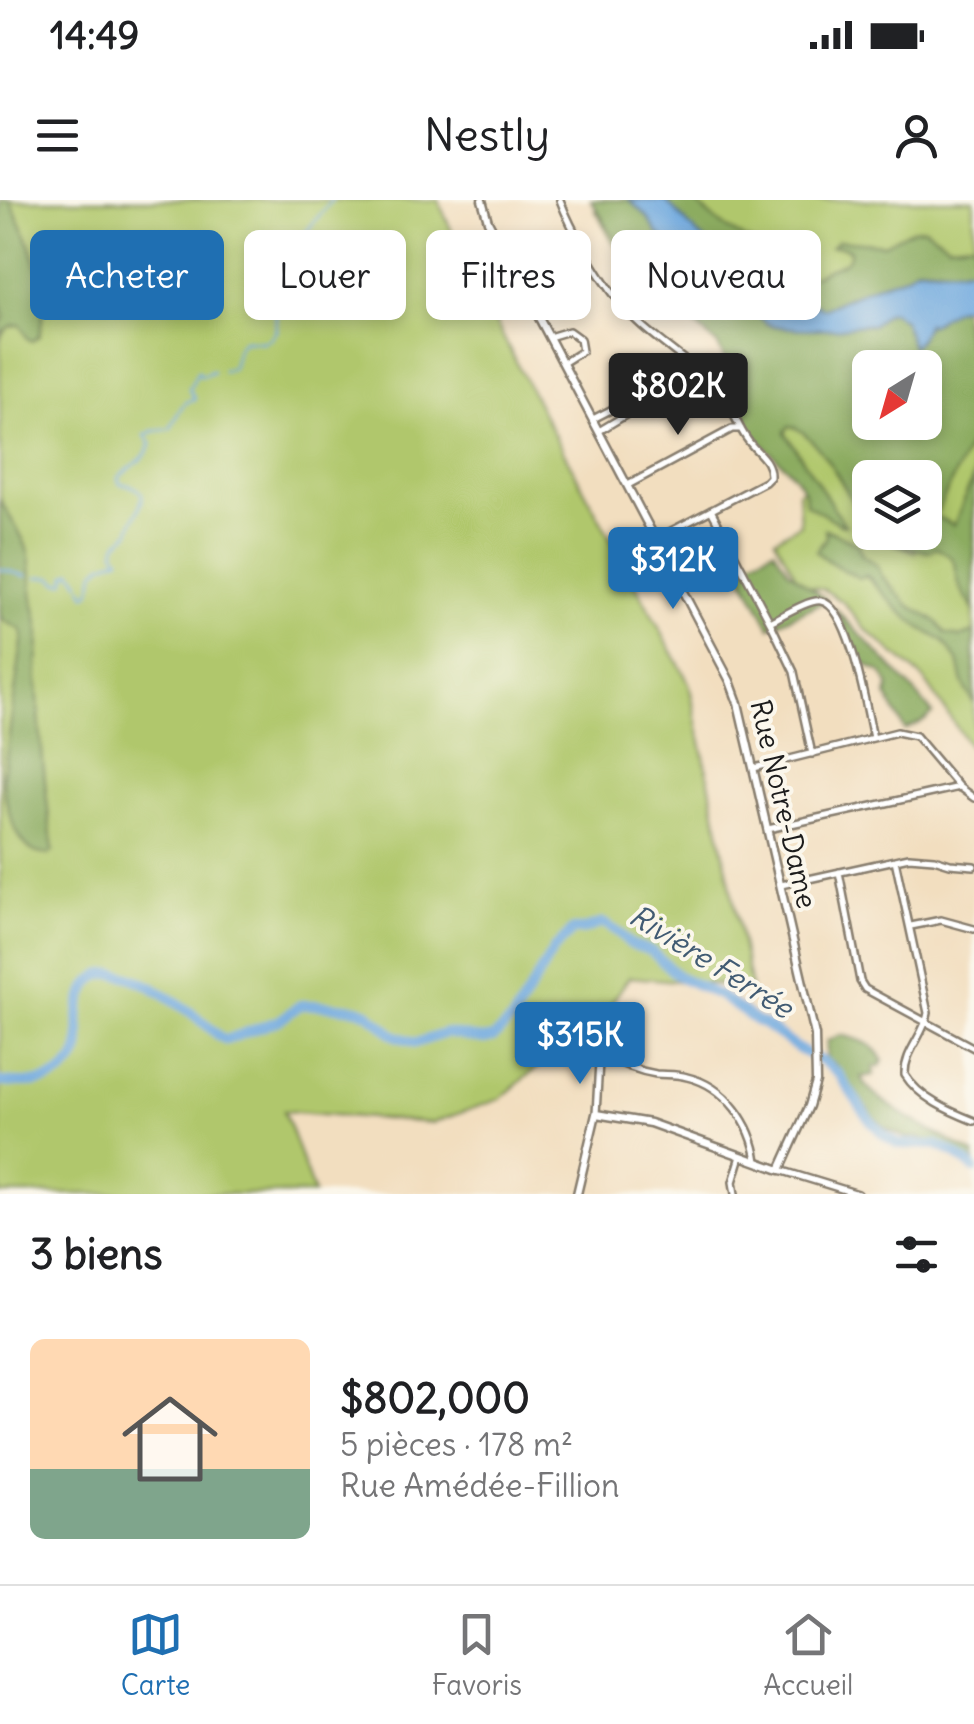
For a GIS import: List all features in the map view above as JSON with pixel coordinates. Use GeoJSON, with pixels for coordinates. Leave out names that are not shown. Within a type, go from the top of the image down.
{"type":"FeatureCollection","features":[{"type":"Feature","properties":{"kind":"street","name":"Rue Notre-Dame"},"geometry":{"type":"LineString","coordinates":[[482,200],[488,222],[730,681],[738,703],[815,1035],[816,1082],[780,1170]]}},
{"type":"Feature","properties":{"kind":"street"},"geometry":{"type":"LineString","coordinates":[[560,200],[616,298],[629,314],[721,393],[771,472],[765,482],[656,539]]}},
{"type":"Feature","properties":{"kind":"street"},"geometry":{"type":"LineString","coordinates":[[549,338],[569,330],[580,339],[582,350],[563,363]]}},
{"type":"Feature","properties":{"kind":"street"},"geometry":{"type":"LineString","coordinates":[[593,419],[634,398],[642,401],[639,407],[598,431]]}},
{"type":"Feature","properties":{"kind":"street"},"geometry":{"type":"LineString","coordinates":[[627,486],[732,429],[741,429]]}},
{"type":"Feature","properties":{"kind":"street"},"geometry":{"type":"LineString","coordinates":[[711,510],[794,672],[812,754]]}},
{"type":"Feature","properties":{"kind":"street"},"geometry":{"type":"LineString","coordinates":[[770,622],[812,602],[830,605],[849,636],[872,738]]}},
{"type":"Feature","properties":{"kind":"street"},"geometry":{"type":"LineString","coordinates":[[754,768],[897,732],[916,736],[959,787],[974,798]]}},
{"type":"Feature","properties":{"kind":"street"},"geometry":{"type":"LineString","coordinates":[[768,828],[959,787]]}},
{"type":"Feature","properties":{"kind":"street"},"geometry":{"type":"LineString","coordinates":[[781,885],[895,860],[923,858],[974,866]]}},
{"type":"Feature","properties":{"kind":"street"},"geometry":{"type":"LineString","coordinates":[[895,860],[927,1000],[927,1022],[906,1058],[905,1075],[918,1091],[974,1121]]}},
{"type":"Feature","properties":{"kind":"street"},"geometry":{"type":"LineString","coordinates":[[839,872],[860,981],[872,994],[974,1048]]}},
{"type":"Feature","properties":{"kind":"street"},"geometry":{"type":"LineString","coordinates":[[911,926],[942,920],[974,929]]}},
{"type":"Feature","properties":{"kind":"street"},"geometry":{"type":"LineString","coordinates":[[577,1194],[596,1114],[599,1062],[605,1056],[636,1070],[687,1076],[707,1084],[742,1117],[755,1145],[757,1162]]}},
{"type":"Feature","properties":{"kind":"street"},"geometry":{"type":"LineString","coordinates":[[596,1114],[650,1123],[858,1194]]}},
{"type":"Feature","properties":{"kind":"street"},"geometry":{"type":"LineString","coordinates":[[736,1194],[733,1182],[741,1156]]}},
{"type":"Feature","properties":{"kind":"green space"},"geometry":{"type":"Polygon","coordinates":[[[0,200],[438,200],[451,230],[426,230],[426,320],[494,320],[689,683],[751,987],[629,977],[600,1020],[500,1099],[432,1123],[284,1111],[314,1194],[0,1194],[0,200]]]}},
{"type":"Feature","properties":{"kind":"green space"},"geometry":{"type":"Polygon","coordinates":[[[0,200],[10,200],[30,247],[30,320],[42,320],[39,336],[32,341],[16,325],[4,331],[0,341],[0,323],[5,317],[0,303],[0,200]]]}},
{"type":"Feature","properties":{"kind":"green space"},"geometry":{"type":"Polygon","coordinates":[[[591,200],[629,200],[656,230],[611,231],[591,200]]]}},
{"type":"Feature","properties":{"kind":"green space"},"geometry":{"type":"Polygon","coordinates":[[[593,200],[640,200],[665,230],[611,230],[611,239],[595,210],[598,208],[593,200]]]}},
{"type":"Feature","properties":{"kind":"green space"},"geometry":{"type":"Polygon","coordinates":[[[665,200],[694,200],[730,230],[693,230],[665,200]]]}},
{"type":"Feature","properties":{"kind":"green space"},"geometry":{"type":"Polygon","coordinates":[[[686,200],[974,200],[974,254],[821,286],[821,230],[722,230],[686,200]]]}},
{"type":"Feature","properties":{"kind":"green space"},"geometry":{"type":"Polygon","coordinates":[[[925,228],[948,244],[974,242],[974,268],[917,267],[905,276],[823,309],[821,272],[841,264],[850,250],[831,247],[838,240],[884,244],[913,229],[925,228]]]}},
{"type":"Feature","properties":{"kind":"green space"},"geometry":{"type":"Polygon","coordinates":[[[821,283],[947,326],[974,352],[942,434],[942,350],[852,350],[852,440],[940,440],[932,460],[852,460],[852,550],[942,550],[942,498],[974,435],[974,753],[924,679],[864,628],[843,602],[823,589],[801,585],[775,539],[800,524],[798,492],[810,483],[738,361],[694,320],[821,320],[821,283]]]}},
{"type":"Feature","properties":{"kind":"green space"},"geometry":{"type":"Polygon","coordinates":[[[962,307],[969,350],[974,351],[974,435],[942,501],[942,460],[852,460],[852,502],[821,452],[805,434],[789,426],[785,432],[845,525],[806,504],[801,485],[748,427],[735,400],[741,389],[717,344],[689,320],[763,320],[780,327],[872,325],[892,312],[904,321],[912,346],[927,323],[962,307]]]}},
{"type":"Feature","properties":{"kind":"green space"},"geometry":{"type":"Polygon","coordinates":[[[974,475],[974,612],[951,558],[939,550],[942,519],[954,525],[974,475]]]}},
{"type":"Feature","properties":{"kind":"green space"},"geometry":{"type":"Polygon","coordinates":[[[0,498],[22,538],[30,563],[39,631],[37,682],[53,851],[49,855],[33,851],[20,837],[4,786],[23,635],[0,614],[0,498]]]}},
{"type":"Feature","properties":{"kind":"green space"},"geometry":{"type":"Polygon","coordinates":[[[825,529],[852,541],[852,550],[860,550],[878,566],[882,576],[909,605],[937,622],[946,634],[960,637],[974,632],[974,705],[958,661],[943,641],[919,627],[867,576],[859,578],[816,551],[826,538],[825,529]]]}},
{"type":"Feature","properties":{"kind":"green space"},"geometry":{"type":"Polygon","coordinates":[[[774,549],[789,571],[827,600],[770,627],[738,568],[774,549]]]}},
{"type":"Feature","properties":{"kind":"green space"},"geometry":{"type":"Polygon","coordinates":[[[834,607],[933,714],[905,730],[887,696],[889,685],[882,673],[863,663],[834,607]]]}},
{"type":"Feature","properties":{"kind":"green space"},"geometry":{"type":"Polygon","coordinates":[[[840,1035],[866,1043],[880,1055],[883,1061],[874,1067],[874,1075],[861,1077],[867,1087],[911,1119],[974,1154],[974,1165],[945,1146],[906,1138],[873,1117],[836,1066],[826,1059],[827,1041],[840,1035]]]}},
{"type":"Feature","properties":{"kind":"water"},"geometry":{"type":"Polygon","coordinates":[[[629,200],[665,200],[693,230],[656,230],[629,200]]]}},
{"type":"Feature","properties":{"kind":"water"},"geometry":{"type":"Polygon","coordinates":[[[917,268],[974,268],[974,307],[954,310],[927,323],[912,347],[904,321],[892,312],[872,325],[813,329],[768,324],[763,320],[821,320],[821,307],[917,268]]]}},
{"type":"Feature","properties":{"kind":"waterway"},"geometry":{"type":"LineString","coordinates":[[223,371],[232,368],[238,347],[244,341],[263,342],[276,331],[276,290],[305,242],[306,232],[332,200]]}},
{"type":"Feature","properties":{"kind":"waterway"},"geometry":{"type":"LineString","coordinates":[[82,587],[86,595],[89,593],[95,572],[120,558],[115,551],[117,543],[130,532],[142,502],[139,490],[120,484],[118,478],[148,450],[151,444],[145,435],[170,429],[182,406],[195,399],[189,389],[198,371],[201,376],[213,371]]}},
{"type":"Feature","properties":{"kind":"waterway"},"geometry":{"type":"LineString","coordinates":[[0,569],[27,576]]}},
{"type":"Feature","properties":{"kind":"waterway"},"geometry":{"type":"LineString","coordinates":[[37,577],[65,582],[72,571],[80,583]]}},
{"type":"Feature","properties":{"kind":"waterway","name":"Rivière Ferrée"},"geometry":{"type":"LineString","coordinates":[[0,1082],[39,1082],[65,1071],[79,1049],[85,992],[94,979],[110,974],[126,976],[161,992],[226,1040],[280,1020],[300,1005],[358,1009],[394,1035],[416,1043],[446,1033],[493,1038],[513,1019],[554,949],[573,930],[603,923],[630,944],[651,951],[678,976],[720,996],[825,1063],[839,1075],[868,1118],[898,1144],[937,1145],[974,1169]]}}]}
